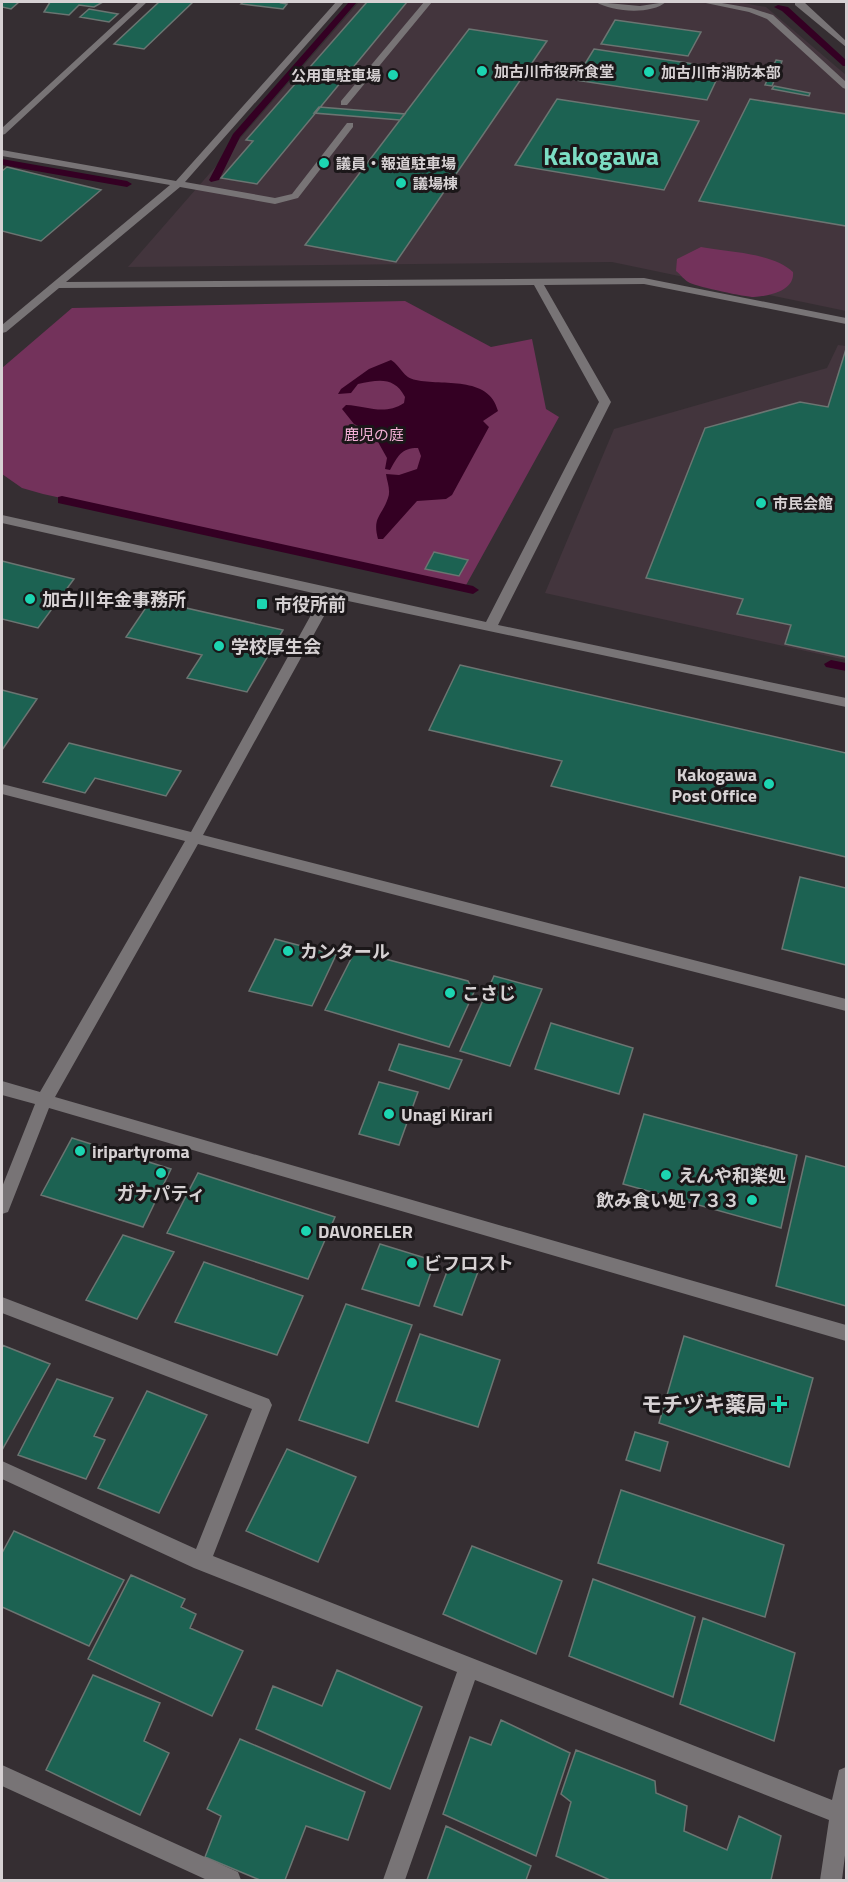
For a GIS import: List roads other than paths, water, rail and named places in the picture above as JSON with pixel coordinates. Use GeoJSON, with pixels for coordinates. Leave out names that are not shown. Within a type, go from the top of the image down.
{"type":"FeatureCollection","features":[{"type":"Feature","properties":{"kind":"street"},"geometry":{"type":"LineString","coordinates":[[2,132],[143,2]]}},
{"type":"Feature","properties":{"kind":"street"},"geometry":{"type":"LineString","coordinates":[[2,330],[179,183],[340,2]]}},
{"type":"Feature","properties":{"kind":"street"},"geometry":{"type":"LineString","coordinates":[[344,103],[428,2]]}},
{"type":"Feature","properties":{"kind":"street"},"geometry":{"type":"LineString","coordinates":[[600,2],[640,8],[662,2]]}},
{"type":"Feature","properties":{"kind":"street"},"geometry":{"type":"LineString","coordinates":[[705,2],[751,10],[770,17],[846,86]]}},
{"type":"Feature","properties":{"kind":"street"},"geometry":{"type":"LineString","coordinates":[[800,2],[798,3],[846,45]]}},
{"type":"Feature","properties":{"kind":"street"},"geometry":{"type":"LineString","coordinates":[[2,153],[269,200],[295,196],[350,125]]}},
{"type":"Feature","properties":{"kind":"street"},"geometry":{"type":"LineString","coordinates":[[490,627],[605,402],[537,281]]}},
{"type":"Feature","properties":{"kind":"street"},"geometry":{"type":"LineString","coordinates":[[56,285],[644,281],[846,321]]}},
{"type":"Feature","properties":{"kind":"street"},"geometry":{"type":"LineString","coordinates":[[2,519],[330,593],[846,703]]}},
{"type":"Feature","properties":{"kind":"street"},"geometry":{"type":"LineString","coordinates":[[2,1207],[44,1101],[195,837],[330,593]]}},
{"type":"Feature","properties":{"kind":"street"},"geometry":{"type":"LineString","coordinates":[[2,789],[846,1005]]}},
{"type":"Feature","properties":{"kind":"street"},"geometry":{"type":"LineString","coordinates":[[2,1088],[846,1333]]}},
{"type":"Feature","properties":{"kind":"street"},"geometry":{"type":"LineString","coordinates":[[2,1305],[263,1405],[201,1561]]}},
{"type":"Feature","properties":{"kind":"street"},"geometry":{"type":"LineString","coordinates":[[2,1470],[201,1561],[840,1814]]}},
{"type":"Feature","properties":{"kind":"street"},"geometry":{"type":"LineString","coordinates":[[394,1881],[470,1667]]}},
{"type":"Feature","properties":{"kind":"street"},"geometry":{"type":"LineString","coordinates":[[2,1775],[230,1881]]}},
{"type":"Feature","properties":{"kind":"street"},"geometry":{"type":"LineString","coordinates":[[831,1881],[846,1777]]}},
{"type":"Feature","properties":{"kind":"waterway"},"geometry":{"type":"LineString","coordinates":[[214,180],[236,136],[353,2]]}},
{"type":"Feature","properties":{"kind":"waterway"},"geometry":{"type":"LineString","coordinates":[[778,7],[785,9],[846,64]]}},
{"type":"Feature","properties":{"kind":"waterway"},"geometry":{"type":"LineString","coordinates":[[2,162],[127,184]]}},
{"type":"Feature","properties":{"kind":"waterway"},"geometry":{"type":"LineString","coordinates":[[62,500],[473,590]]}},
{"type":"Feature","properties":{"kind":"waterway"},"geometry":{"type":"LineString","coordinates":[[831,664],[846,667]]}},
{"type":"Feature","properties":{"kind":"place","name":"加古川市役所食堂"},"geometry":{"type":"Point","coordinates":[482,71]}},
{"type":"Feature","properties":{"kind":"place","name":"加古川市消防本部"},"geometry":{"type":"Point","coordinates":[649,72]}},
{"type":"Feature","properties":{"kind":"place","name":"公用車駐車場"},"geometry":{"type":"Point","coordinates":[393,75]}},
{"type":"Feature","properties":{"kind":"place","name":"議員・報道駐車場"},"geometry":{"type":"Point","coordinates":[324,163]}},
{"type":"Feature","properties":{"kind":"place","name":"議場棟"},"geometry":{"type":"Point","coordinates":[401,183]}},
{"type":"Feature","properties":{"kind":"place","name":"市民会館"},"geometry":{"type":"Point","coordinates":[761,503]}},
{"type":"Feature","properties":{"kind":"place","name":"加古川年金事務所"},"geometry":{"type":"Point","coordinates":[30,599]}},
{"type":"Feature","properties":{"kind":"place","name":"市役所前"},"geometry":{"type":"Point","coordinates":[262,604]}},
{"type":"Feature","properties":{"kind":"place","name":"学校厚生会"},"geometry":{"type":"Point","coordinates":[219,646]}},
{"type":"Feature","properties":{"kind":"place","name":"Kakogawa Post Office"},"geometry":{"type":"Point","coordinates":[769,784]}},
{"type":"Feature","properties":{"kind":"place","name":"カンタール"},"geometry":{"type":"Point","coordinates":[288,951]}},
{"type":"Feature","properties":{"kind":"place","name":"こさじ"},"geometry":{"type":"Point","coordinates":[450,993]}},
{"type":"Feature","properties":{"kind":"place","name":"Unagi Kirari"},"geometry":{"type":"Point","coordinates":[389,1114]}},
{"type":"Feature","properties":{"kind":"place","name":"iripartyroma"},"geometry":{"type":"Point","coordinates":[80,1151]}},
{"type":"Feature","properties":{"kind":"place","name":"ガナパティ"},"geometry":{"type":"Point","coordinates":[161,1173]}},
{"type":"Feature","properties":{"kind":"place","name":"えんや和楽処"},"geometry":{"type":"Point","coordinates":[666,1175]}},
{"type":"Feature","properties":{"kind":"place","name":"飲み食い処７３３"},"geometry":{"type":"Point","coordinates":[752,1200]}},
{"type":"Feature","properties":{"kind":"place","name":"DAVORELER"},"geometry":{"type":"Point","coordinates":[306,1231]}},
{"type":"Feature","properties":{"kind":"place","name":"ビフロスト"},"geometry":{"type":"Point","coordinates":[412,1263]}},
{"type":"Feature","properties":{"kind":"place","name":"モチヅキ薬局"},"geometry":{"type":"Point","coordinates":[779,1404]}},
{"type":"Feature","properties":{"kind":"district","name":"Kakogawa"},"geometry":{"type":"Point","coordinates":[601,155]}},
{"type":"Feature","properties":{"kind":"park label","name":"鹿児の庭"},"geometry":{"type":"Point","coordinates":[374,434]}}]}
